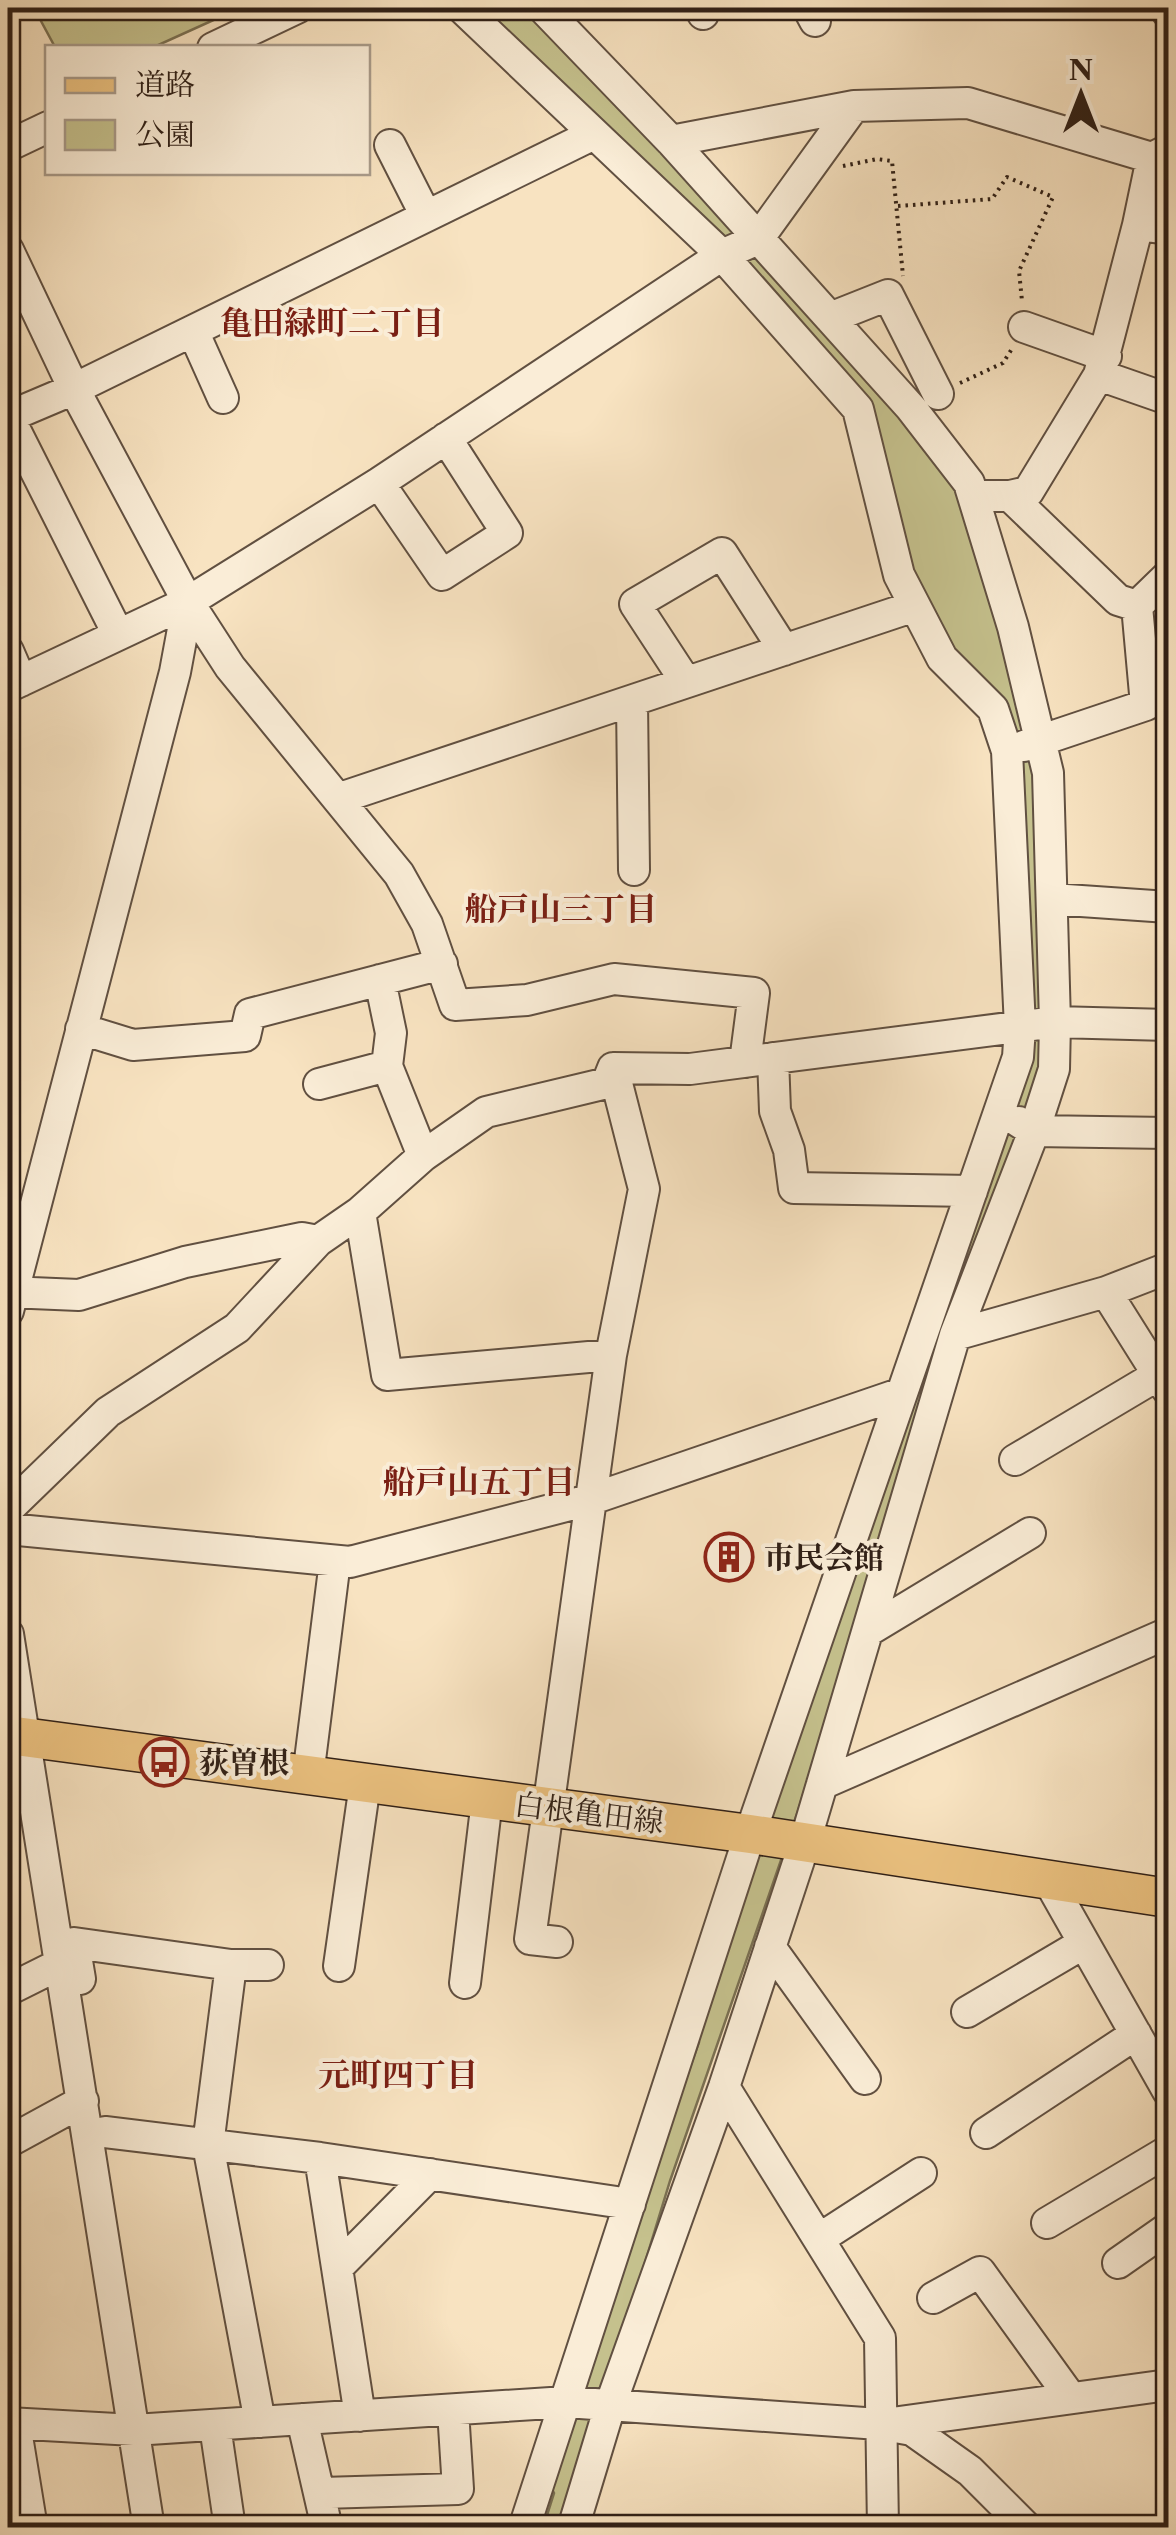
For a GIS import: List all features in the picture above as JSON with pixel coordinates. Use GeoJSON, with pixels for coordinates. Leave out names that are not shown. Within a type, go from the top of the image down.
{"type":"FeatureCollection","features":[{"type":"Feature","properties":{"kind":"main road","name":"白根亀田線"},"geometry":{"type":"LineString","coordinates":[[17,1737],[750,1834],[1050,1883],[1168,1898]]}},
{"type":"Feature","properties":{"kind":"street"},"geometry":{"type":"LineString","coordinates":[[219,45],[297,8]]}},
{"type":"Feature","properties":{"kind":"street"},"geometry":{"type":"LineString","coordinates":[[462,8],[722,255],[858,409],[899,575],[942,658],[993,709],[1007,751],[1020,1027],[1018,1058],[750,1834],[524,2528]]}},
{"type":"Feature","properties":{"kind":"street"},"geometry":{"type":"LineString","coordinates":[[543,8],[672,141],[830,318],[924,401]]}},
{"type":"Feature","properties":{"kind":"street"},"geometry":{"type":"LineString","coordinates":[[672,141],[854,106],[968,103],[1160,154],[1102,366],[1028,492],[1010,496],[971,490]]}},
{"type":"Feature","properties":{"kind":"street"},"geometry":{"type":"LineString","coordinates":[[8,651],[14,684],[188,602],[379,483],[722,255],[758,239],[854,106]]}},
{"type":"Feature","properties":{"kind":"street"},"geometry":{"type":"LineString","coordinates":[[8,146],[45,128]]}},
{"type":"Feature","properties":{"kind":"street"},"geometry":{"type":"LineString","coordinates":[[118,634],[8,417],[74,390],[594,134]]}},
{"type":"Feature","properties":{"kind":"street"},"geometry":{"type":"LineString","coordinates":[[390,145],[426,216]]}},
{"type":"Feature","properties":{"kind":"street"},"geometry":{"type":"LineString","coordinates":[[1138,225],[1168,229]]}},
{"type":"Feature","properties":{"kind":"street"},"geometry":{"type":"LineString","coordinates":[[8,250],[74,390],[188,602],[230,668],[399,874],[427,924],[455,1005],[528,1000],[614,979],[754,992],[759,1060],[790,1150],[794,1188],[972,1191]]}},
{"type":"Feature","properties":{"kind":"street"},"geometry":{"type":"LineString","coordinates":[[573,2528],[610,2406],[724,2087],[804,1845],[955,1335],[1054,1069],[1048,774],[1013,627],[971,490],[924,401],[888,295],[830,318]]}},
{"type":"Feature","properties":{"kind":"street"},"geometry":{"type":"LineString","coordinates":[[1024,327],[1168,398]]}},
{"type":"Feature","properties":{"kind":"street"},"geometry":{"type":"LineString","coordinates":[[193,331],[223,398]]}},
{"type":"Feature","properties":{"kind":"street"},"geometry":{"type":"LineString","coordinates":[[379,483],[442,575],[507,533],[446,438]]}},
{"type":"Feature","properties":{"kind":"street"},"geometry":{"type":"LineString","coordinates":[[1010,496],[1118,600],[1138,606]]}},
{"type":"Feature","properties":{"kind":"street"},"geometry":{"type":"LineString","coordinates":[[686,682],[635,604],[722,552],[784,650]]}},
{"type":"Feature","properties":{"kind":"street"},"geometry":{"type":"LineString","coordinates":[[1007,751],[1146,705],[1138,606],[1168,576]]}},
{"type":"Feature","properties":{"kind":"street"},"geometry":{"type":"LineString","coordinates":[[188,602],[175,672],[9,1299],[79,1295],[186,1262],[302,1238],[318,1240]]}},
{"type":"Feature","properties":{"kind":"street"},"geometry":{"type":"LineString","coordinates":[[340,798],[915,606]]}},
{"type":"Feature","properties":{"kind":"street"},"geometry":{"type":"LineString","coordinates":[[632,700],[634,870]]}},
{"type":"Feature","properties":{"kind":"street"},"geometry":{"type":"LineString","coordinates":[[1052,900],[1168,908]]}},
{"type":"Feature","properties":{"kind":"street"},"geometry":{"type":"LineString","coordinates":[[81,1029],[134,1045],[245,1036],[250,1014],[442,964]]}},
{"type":"Feature","properties":{"kind":"street"},"geometry":{"type":"LineString","coordinates":[[380,980],[390,1033],[387,1066],[422,1156]]}},
{"type":"Feature","properties":{"kind":"street"},"geometry":{"type":"LineString","coordinates":[[612,1068],[690,1069],[1055,1022],[1168,1026]]}},
{"type":"Feature","properties":{"kind":"street"},"geometry":{"type":"LineString","coordinates":[[319,1084],[387,1066]]}},
{"type":"Feature","properties":{"kind":"street"},"geometry":{"type":"LineString","coordinates":[[8,1510],[108,1412],[237,1328],[318,1240],[360,1212],[422,1156],[486,1112],[607,1083],[612,1068]]}},
{"type":"Feature","properties":{"kind":"street"},"geometry":{"type":"LineString","coordinates":[[557,1942],[530,1939],[588,1500],[644,1189],[612,1068]]}},
{"type":"Feature","properties":{"kind":"street"},"geometry":{"type":"LineString","coordinates":[[999,1111],[1034,1131],[1168,1133]]}},
{"type":"Feature","properties":{"kind":"street"},"geometry":{"type":"LineString","coordinates":[[360,1212],[387,1376],[612,1355]]}},
{"type":"Feature","properties":{"kind":"street"},"geometry":{"type":"LineString","coordinates":[[8,1213],[24,1246]]}},
{"type":"Feature","properties":{"kind":"street"},"geometry":{"type":"LineString","coordinates":[[955,1335],[1106,1292],[1168,1268]]}},
{"type":"Feature","properties":{"kind":"street"},"geometry":{"type":"LineString","coordinates":[[1014,1460],[1163,1383],[1106,1292]]}},
{"type":"Feature","properties":{"kind":"street"},"geometry":{"type":"LineString","coordinates":[[8,1530],[350,1562],[588,1500],[902,1393]]}},
{"type":"Feature","properties":{"kind":"street"},"geometry":{"type":"LineString","coordinates":[[868,1631],[1030,1533]]}},
{"type":"Feature","properties":{"kind":"street"},"geometry":{"type":"LineString","coordinates":[[308,1776],[334,1561]]}},
{"type":"Feature","properties":{"kind":"street"},"geometry":{"type":"LineString","coordinates":[[822,1784],[1168,1633]]}},
{"type":"Feature","properties":{"kind":"street"},"geometry":{"type":"LineString","coordinates":[[8,1634],[17,1737],[143,2429]]}},
{"type":"Feature","properties":{"kind":"street"},"geometry":{"type":"LineString","coordinates":[[339,1966],[365,1784]]}},
{"type":"Feature","properties":{"kind":"street"},"geometry":{"type":"LineString","coordinates":[[465,1983],[487,1800]]}},
{"type":"Feature","properties":{"kind":"street"},"geometry":{"type":"LineString","coordinates":[[1050,1883],[1168,2090]]}},
{"type":"Feature","properties":{"kind":"street"},"geometry":{"type":"LineString","coordinates":[[149,2528],[143,2429],[105,2132],[74,1943],[231,1964],[268,1964]]}},
{"type":"Feature","properties":{"kind":"street"},"geometry":{"type":"LineString","coordinates":[[967,2012],[1084,1943]]}},
{"type":"Feature","properties":{"kind":"street"},"geometry":{"type":"LineString","coordinates":[[770,1948],[865,2079]]}},
{"type":"Feature","properties":{"kind":"street"},"geometry":{"type":"LineString","coordinates":[[8,1990],[58,1964]]}},
{"type":"Feature","properties":{"kind":"street"},"geometry":{"type":"LineString","coordinates":[[231,1964],[208,2145],[260,2422]]}},
{"type":"Feature","properties":{"kind":"street"},"geometry":{"type":"LineString","coordinates":[[986,2134],[1136,2034]]}},
{"type":"Feature","properties":{"kind":"street"},"geometry":{"type":"LineString","coordinates":[[724,2087],[880,2338],[883,2528]]}},
{"type":"Feature","properties":{"kind":"street"},"geometry":{"type":"LineString","coordinates":[[8,2142],[83,2101]]}},
{"type":"Feature","properties":{"kind":"street"},"geometry":{"type":"LineString","coordinates":[[105,2132],[320,2158],[630,2204]]}},
{"type":"Feature","properties":{"kind":"street"},"geometry":{"type":"LineString","coordinates":[[1047,2223],[1168,2151]]}},
{"type":"Feature","properties":{"kind":"street"},"geometry":{"type":"LineString","coordinates":[[320,2158],[360,2416]]}},
{"type":"Feature","properties":{"kind":"street"},"geometry":{"type":"LineString","coordinates":[[819,2239],[921,2173]]}},
{"type":"Feature","properties":{"kind":"street"},"geometry":{"type":"LineString","coordinates":[[337,2268],[430,2174]]}},
{"type":"Feature","properties":{"kind":"street"},"geometry":{"type":"LineString","coordinates":[[1118,2262],[1168,2228]]}},
{"type":"Feature","properties":{"kind":"street"},"geometry":{"type":"LineString","coordinates":[[934,2298],[980,2272],[1071,2398]]}},
{"type":"Feature","properties":{"kind":"street"},"geometry":{"type":"LineString","coordinates":[[880,2424],[1168,2385]]}},
{"type":"Feature","properties":{"kind":"street"},"geometry":{"type":"LineString","coordinates":[[32,2528],[11,2424],[143,2429],[566,2402],[880,2424],[912,2430],[970,2471],[1028,2528]]}},
{"type":"Feature","properties":{"kind":"street"},"geometry":{"type":"LineString","coordinates":[[322,2494],[458,2489],[453,2410]]}},
{"type":"Feature","properties":{"kind":"street"},"geometry":{"type":"LineString","coordinates":[[302,2419],[327,2528]]}},
{"type":"Feature","properties":{"kind":"street"},"geometry":{"type":"LineString","coordinates":[[216,2426],[230,2528]]}},
{"type":"Feature","properties":{"kind":"path"},"geometry":{"type":"LineString","coordinates":[[804,174],[877,159],[892,162],[904,289],[888,295]]}},
{"type":"Feature","properties":{"kind":"path"},"geometry":{"type":"LineString","coordinates":[[898,206],[992,199],[1007,178],[1053,198],[1019,270],[1024,327],[1003,363],[924,401]]}},
{"type":"Feature","properties":{"kind":"green space"},"geometry":{"type":"Polygon","coordinates":[[[34,8],[240,8],[158,45],[54,45],[34,8]]]}},
{"type":"Feature","properties":{"kind":"green space"},"geometry":{"type":"Polygon","coordinates":[[[465,8],[531,8],[910,419],[965,501],[1038,776],[1046,1011],[1031,1012],[1017,748],[945,652],[909,573],[874,412],[695,218],[465,8]]]}},
{"type":"Feature","properties":{"kind":"green space"},"geometry":{"type":"Polygon","coordinates":[[[1041,1025],[1043,1068],[946,1327],[797,1814],[670,2181],[564,2527],[543,2528],[554,2493],[549,2483],[673,2092],[683,2087],[699,2042],[693,2031],[1031,1035],[1041,1025]]]}},
{"type":"Feature","properties":{"kind":"place","name":"市民会館"},"geometry":{"type":"Point","coordinates":[729,1557]}},
{"type":"Feature","properties":{"kind":"place","name":"荻曽根"},"geometry":{"type":"Point","coordinates":[164,1762]}},
{"type":"Feature","properties":{"kind":"district","name":"亀田緑町二丁目"},"geometry":{"type":"Point","coordinates":[332,322]}},
{"type":"Feature","properties":{"kind":"district","name":"船戸山三丁目"},"geometry":{"type":"Point","coordinates":[561,908]}},
{"type":"Feature","properties":{"kind":"district","name":"船戸山五丁目"},"geometry":{"type":"Point","coordinates":[479,1481]}},
{"type":"Feature","properties":{"kind":"district","name":"元町四丁目"},"geometry":{"type":"Point","coordinates":[398,2074]}}]}
